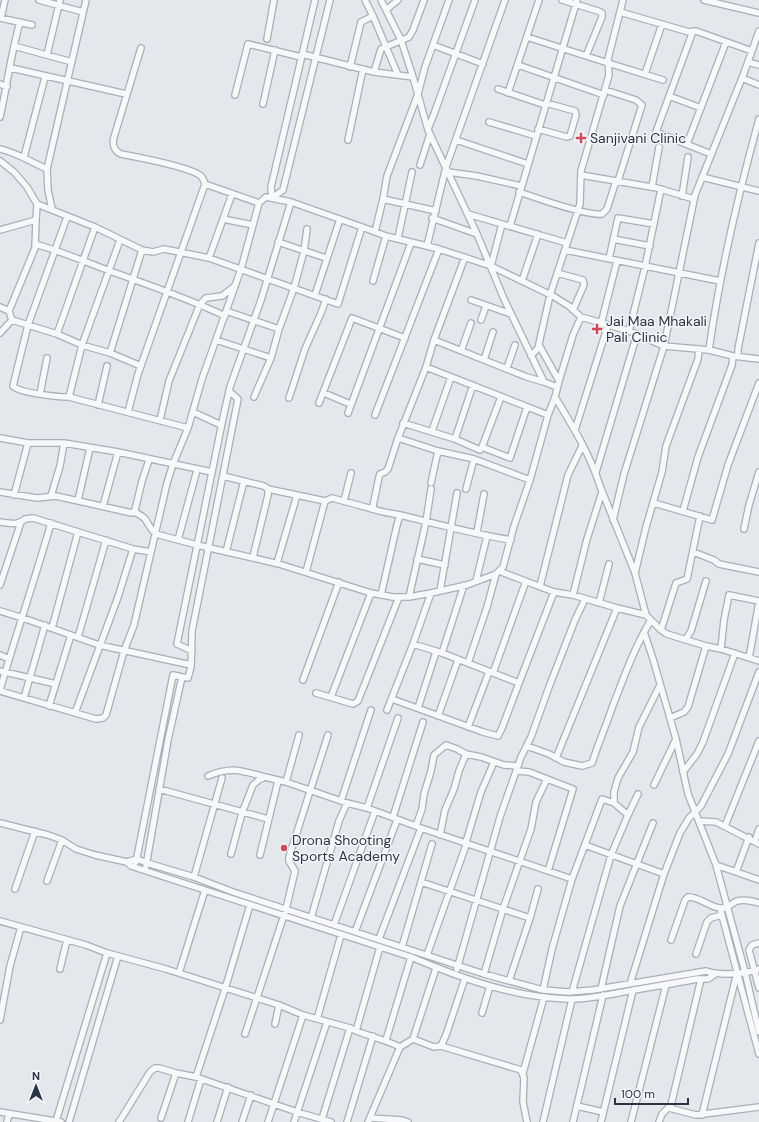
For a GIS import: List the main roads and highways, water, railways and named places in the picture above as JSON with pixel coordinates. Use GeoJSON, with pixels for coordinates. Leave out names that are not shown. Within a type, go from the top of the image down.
{"type":"FeatureCollection","features":[{"type":"Feature","properties":{"kind":"place","name":"Sanjivani Clinic"},"geometry":{"type":"Point","coordinates":[581,138]}},
{"type":"Feature","properties":{"kind":"place","name":"Jai Maa Mhakali Pali Clinic"},"geometry":{"type":"Point","coordinates":[597,329]}},
{"type":"Feature","properties":{"kind":"place","name":"Drona Shooting Sports Academy"},"geometry":{"type":"Point","coordinates":[284,848]}}]}
